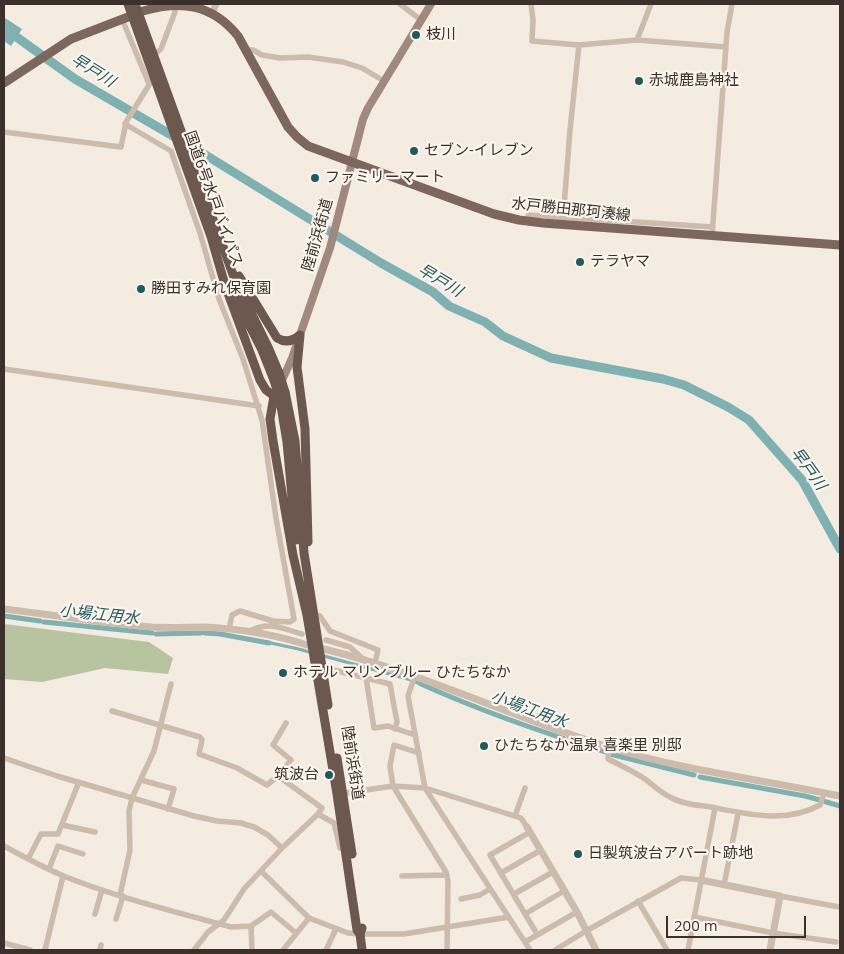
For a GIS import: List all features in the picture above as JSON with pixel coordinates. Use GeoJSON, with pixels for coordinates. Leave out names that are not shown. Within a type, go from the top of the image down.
{"type":"FeatureCollection","features":[{"type":"Feature","properties":{"kind":"highway","name":"国道6号水戸バイパス"},"geometry":{"type":"LineString","coordinates":[[128,4],[152,80],[187,159],[230,285],[285,392],[294,441],[310,597]]}},
{"type":"Feature","properties":{"kind":"highway","name":"国道6号水戸バイパス"},"geometry":{"type":"LineString","coordinates":[[135,4],[178,122],[187,159]]}},
{"type":"Feature","properties":{"kind":"highway"},"geometry":{"type":"LineString","coordinates":[[216,242],[277,338],[286,341],[295,339],[300,335]]}},
{"type":"Feature","properties":{"kind":"highway"},"geometry":{"type":"LineString","coordinates":[[216,242],[225,285],[260,380],[266,390],[277,398],[266,420],[293,555],[306,607]]}},
{"type":"Feature","properties":{"kind":"highway"},"geometry":{"type":"LineString","coordinates":[[300,335],[297,367],[306,437],[310,597]]}},
{"type":"Feature","properties":{"kind":"highway","name":"国道6号水戸バイパス"},"geometry":{"type":"LineString","coordinates":[[277,377],[277,398],[288,442],[296,542],[306,607]]}},
{"type":"Feature","properties":{"kind":"highway","name":"陸前浜街道"},"geometry":{"type":"LineString","coordinates":[[310,597],[361,924],[362,950]]}},
{"type":"Feature","properties":{"kind":"highway","name":"陸前浜街道"},"geometry":{"type":"LineString","coordinates":[[306,607],[340,793],[345,847],[357,930],[360,934]]}},
{"type":"Feature","properties":{"kind":"main road","name":"水戸勝田那珂湊線"},"geometry":{"type":"LineString","coordinates":[[143,11],[161,5],[178,4],[191,6],[212,14],[232,28],[292,132],[302,142],[315,150],[494,214],[519,220],[563,221],[713,232],[840,245]]}},
{"type":"Feature","properties":{"kind":"main road","name":"陸前浜街道"},"geometry":{"type":"LineString","coordinates":[[277,398],[331,246],[362,119],[431,4]]}},
{"type":"Feature","properties":{"kind":"main road"},"geometry":{"type":"LineString","coordinates":[[4,82],[81,34],[125,18]]}},
{"type":"Feature","properties":{"kind":"street"},"geometry":{"type":"LineString","coordinates":[[154,55],[161,49],[178,4]]}},
{"type":"Feature","properties":{"kind":"street"},"geometry":{"type":"LineString","coordinates":[[212,14],[216,4]]}},
{"type":"Feature","properties":{"kind":"street"},"geometry":{"type":"LineString","coordinates":[[400,4],[421,20]]}},
{"type":"Feature","properties":{"kind":"street"},"geometry":{"type":"LineString","coordinates":[[531,4],[532,41],[579,45],[637,40],[726,47]]}},
{"type":"Feature","properties":{"kind":"street"},"geometry":{"type":"LineString","coordinates":[[637,40],[651,4]]}},
{"type":"Feature","properties":{"kind":"street"},"geometry":{"type":"LineString","coordinates":[[713,232],[728,19],[732,4]]}},
{"type":"Feature","properties":{"kind":"street"},"geometry":{"type":"LineString","coordinates":[[4,132],[121,147],[126,123],[152,80],[125,18]]}},
{"type":"Feature","properties":{"kind":"street"},"geometry":{"type":"LineString","coordinates":[[528,215],[563,221],[579,45]]}},
{"type":"Feature","properties":{"kind":"street"},"geometry":{"type":"LineString","coordinates":[[246,50],[253,50],[262,55],[280,58],[308,57],[343,62],[362,68],[384,81]]}},
{"type":"Feature","properties":{"kind":"street"},"geometry":{"type":"LineString","coordinates":[[126,123],[171,151],[200,233],[219,299],[243,359],[258,406],[266,420],[276,518],[294,619],[290,622],[273,620],[240,611],[232,615],[229,629]]}},
{"type":"Feature","properties":{"kind":"street"},"geometry":{"type":"LineString","coordinates":[[4,370],[258,406]]}},
{"type":"Feature","properties":{"kind":"street"},"geometry":{"type":"LineString","coordinates":[[255,394],[266,390]]}},
{"type":"Feature","properties":{"kind":"street"},"geometry":{"type":"LineString","coordinates":[[4,609],[127,625],[249,630],[307,645]]}},
{"type":"Feature","properties":{"kind":"street"},"geometry":{"type":"LineString","coordinates":[[313,614],[320,616],[330,631],[378,650],[375,663]]}},
{"type":"Feature","properties":{"kind":"street"},"geometry":{"type":"LineString","coordinates":[[249,630],[264,625],[273,625],[302,634]]}},
{"type":"Feature","properties":{"kind":"street"},"geometry":{"type":"LineString","coordinates":[[326,640],[346,646],[363,659]]}},
{"type":"Feature","properties":{"kind":"street"},"geometry":{"type":"LineString","coordinates":[[324,649],[363,659],[415,676],[484,703],[609,747],[659,762],[840,796]]}},
{"type":"Feature","properties":{"kind":"street"},"geometry":{"type":"LineString","coordinates":[[322,667],[390,684],[397,722],[396,729]]}},
{"type":"Feature","properties":{"kind":"street"},"geometry":{"type":"LineString","coordinates":[[415,676],[408,696],[425,788],[530,950]]}},
{"type":"Feature","properties":{"kind":"street"},"geometry":{"type":"LineString","coordinates":[[366,678],[374,728],[388,726],[415,735]]}},
{"type":"Feature","properties":{"kind":"street"},"geometry":{"type":"LineString","coordinates":[[116,919],[130,850],[129,812],[132,798],[154,751],[171,684]]}},
{"type":"Feature","properties":{"kind":"street"},"geometry":{"type":"LineString","coordinates":[[112,711],[200,737],[202,740],[198,754],[237,768],[267,785],[278,776],[291,760],[273,745],[286,722]]}},
{"type":"Feature","properties":{"kind":"street"},"geometry":{"type":"LineString","coordinates":[[419,753],[394,745],[390,766],[393,786],[447,875],[447,950]]}},
{"type":"Feature","properties":{"kind":"street"},"geometry":{"type":"LineString","coordinates":[[609,747],[608,759],[644,779],[668,797],[738,814],[756,816],[791,815],[814,809],[820,805],[824,793]]}},
{"type":"Feature","properties":{"kind":"street"},"geometry":{"type":"LineString","coordinates":[[4,758],[78,782],[217,822],[241,823],[254,827],[268,835],[282,848]]}},
{"type":"Feature","properties":{"kind":"street"},"geometry":{"type":"LineString","coordinates":[[194,950],[208,932],[220,924],[232,911],[244,889],[260,871],[322,808],[278,776]]}},
{"type":"Feature","properties":{"kind":"street"},"geometry":{"type":"LineString","coordinates":[[141,780],[174,789],[168,808]]}},
{"type":"Feature","properties":{"kind":"street"},"geometry":{"type":"LineString","coordinates":[[28,859],[41,834],[58,834],[78,782]]}},
{"type":"Feature","properties":{"kind":"street"},"geometry":{"type":"LineString","coordinates":[[340,793],[393,786],[425,788],[521,818],[577,912],[596,950]]}},
{"type":"Feature","properties":{"kind":"street"},"geometry":{"type":"LineString","coordinates":[[515,816],[525,788]]}},
{"type":"Feature","properties":{"kind":"street"},"geometry":{"type":"LineString","coordinates":[[688,950],[715,808]]}},
{"type":"Feature","properties":{"kind":"street"},"geometry":{"type":"LineString","coordinates":[[318,814],[334,823],[340,848],[345,847]]}},
{"type":"Feature","properties":{"kind":"street"},"geometry":{"type":"LineString","coordinates":[[724,885],[738,814]]}},
{"type":"Feature","properties":{"kind":"street"},"geometry":{"type":"LineString","coordinates":[[62,825],[95,832]]}},
{"type":"Feature","properties":{"kind":"street"},"geometry":{"type":"LineString","coordinates":[[528,829],[490,854],[537,934]]}},
{"type":"Feature","properties":{"kind":"street"},"geometry":{"type":"LineString","coordinates":[[4,846],[63,876],[121,896],[231,927],[251,926],[271,912],[296,933]]}},
{"type":"Feature","properties":{"kind":"street"},"geometry":{"type":"LineString","coordinates":[[49,869],[58,846],[83,854]]}},
{"type":"Feature","properties":{"kind":"street"},"geometry":{"type":"LineString","coordinates":[[501,873],[541,850]]}},
{"type":"Feature","properties":{"kind":"street"},"geometry":{"type":"LineString","coordinates":[[260,871],[309,918],[336,929],[360,934],[404,934],[509,917]]}},
{"type":"Feature","properties":{"kind":"street"},"geometry":{"type":"LineString","coordinates":[[514,894],[553,872]]}},
{"type":"Feature","properties":{"kind":"street"},"geometry":{"type":"LineString","coordinates":[[402,876],[447,875]]}},
{"type":"Feature","properties":{"kind":"street"},"geometry":{"type":"LineString","coordinates":[[45,950],[63,876]]}},
{"type":"Feature","properties":{"kind":"street"},"geometry":{"type":"LineString","coordinates":[[555,950],[681,878],[701,880],[839,907]]}},
{"type":"Feature","properties":{"kind":"street"},"geometry":{"type":"LineString","coordinates":[[461,899],[480,895],[490,889]]}},
{"type":"Feature","properties":{"kind":"street"},"geometry":{"type":"LineString","coordinates":[[95,914],[102,890]]}},
{"type":"Feature","properties":{"kind":"street"},"geometry":{"type":"LineString","coordinates":[[525,914],[564,891]]}},
{"type":"Feature","properties":{"kind":"street"},"geometry":{"type":"LineString","coordinates":[[770,950],[780,896]]}},
{"type":"Feature","properties":{"kind":"street"},"geometry":{"type":"LineString","coordinates":[[638,901],[667,950]]}},
{"type":"Feature","properties":{"kind":"street"},"geometry":{"type":"LineString","coordinates":[[525,942],[577,912]]}},
{"type":"Feature","properties":{"kind":"street"},"geometry":{"type":"LineString","coordinates":[[694,917],[773,933],[836,942]]}},
{"type":"Feature","properties":{"kind":"street"},"geometry":{"type":"LineString","coordinates":[[283,950],[309,918]]}},
{"type":"Feature","properties":{"kind":"street"},"geometry":{"type":"LineString","coordinates":[[251,926],[252,950]]}},
{"type":"Feature","properties":{"kind":"street"},"geometry":{"type":"LineString","coordinates":[[326,950],[336,929]]}},
{"type":"Feature","properties":{"kind":"street"},"geometry":{"type":"LineString","coordinates":[[4,943],[30,950]]}},
{"type":"Feature","properties":{"kind":"green space"},"geometry":{"type":"Polygon","coordinates":[[[4,624],[149,642],[173,658],[168,674],[105,668],[42,682],[4,679],[4,624]]]}},
{"type":"Feature","properties":{"kind":"water"},"geometry":{"type":"Polygon","coordinates":[[[4,15],[5,18],[22,29],[11,46],[4,41],[4,15]]]}},
{"type":"Feature","properties":{"kind":"water"},"geometry":{"type":"Polygon","coordinates":[[[264,640],[411,678],[427,685],[426,688],[409,681],[296,650],[263,643],[264,640]]]}},
{"type":"Feature","properties":{"kind":"waterway","name":"早戸川"},"geometry":{"type":"LineString","coordinates":[[4,28],[75,79],[204,154],[381,263],[433,292],[449,306],[485,322],[503,336],[551,358],[663,379],[684,385],[749,420],[802,480],[840,549]]}},
{"type":"Feature","properties":{"kind":"waterway","name":"小場江用水"},"geometry":{"type":"LineString","coordinates":[[4,616],[40,621]]}},
{"type":"Feature","properties":{"kind":"waterway","name":"小場江用水"},"geometry":{"type":"LineString","coordinates":[[44,622],[152,633]]}},
{"type":"Feature","properties":{"kind":"waterway","name":"小場江用水"},"geometry":{"type":"LineString","coordinates":[[156,634],[201,633]]}},
{"type":"Feature","properties":{"kind":"waterway","name":"小場江用水"},"geometry":{"type":"LineString","coordinates":[[205,633],[269,643]]}},
{"type":"Feature","properties":{"kind":"waterway","name":"小場江用水"},"geometry":{"type":"LineString","coordinates":[[421,684],[513,721],[606,752]]}},
{"type":"Feature","properties":{"kind":"waterway","name":"小場江用水"},"geometry":{"type":"LineString","coordinates":[[610,754],[694,775]]}},
{"type":"Feature","properties":{"kind":"waterway","name":"小場江用水"},"geometry":{"type":"LineString","coordinates":[[700,777],[820,800]]}},
{"type":"Feature","properties":{"kind":"waterway","name":"小場江用水"},"geometry":{"type":"LineString","coordinates":[[823,801],[840,806]]}},
{"type":"Feature","properties":{"kind":"place","name":"枝川"},"geometry":{"type":"Point","coordinates":[416,35]}},
{"type":"Feature","properties":{"kind":"place","name":"赤城鹿島神社"},"geometry":{"type":"Point","coordinates":[639,81]}},
{"type":"Feature","properties":{"kind":"place","name":"セブン-イレブン"},"geometry":{"type":"Point","coordinates":[414,151]}},
{"type":"Feature","properties":{"kind":"place","name":"ファミリーマート"},"geometry":{"type":"Point","coordinates":[315,178]}},
{"type":"Feature","properties":{"kind":"place","name":"テラヤマ"},"geometry":{"type":"Point","coordinates":[580,262]}},
{"type":"Feature","properties":{"kind":"place","name":"勝田すみれ保育園"},"geometry":{"type":"Point","coordinates":[141,289]}},
{"type":"Feature","properties":{"kind":"place","name":"ホテル マリンブルー ひたちなか"},"geometry":{"type":"Point","coordinates":[283,673]}},
{"type":"Feature","properties":{"kind":"place","name":"ひたちなか温泉 喜楽里 別邸"},"geometry":{"type":"Point","coordinates":[484,746]}},
{"type":"Feature","properties":{"kind":"place","name":"筑波台"},"geometry":{"type":"Point","coordinates":[329,775]}},
{"type":"Feature","properties":{"kind":"place","name":"日製筑波台アパート跡地"},"geometry":{"type":"Point","coordinates":[578,854]}}]}
